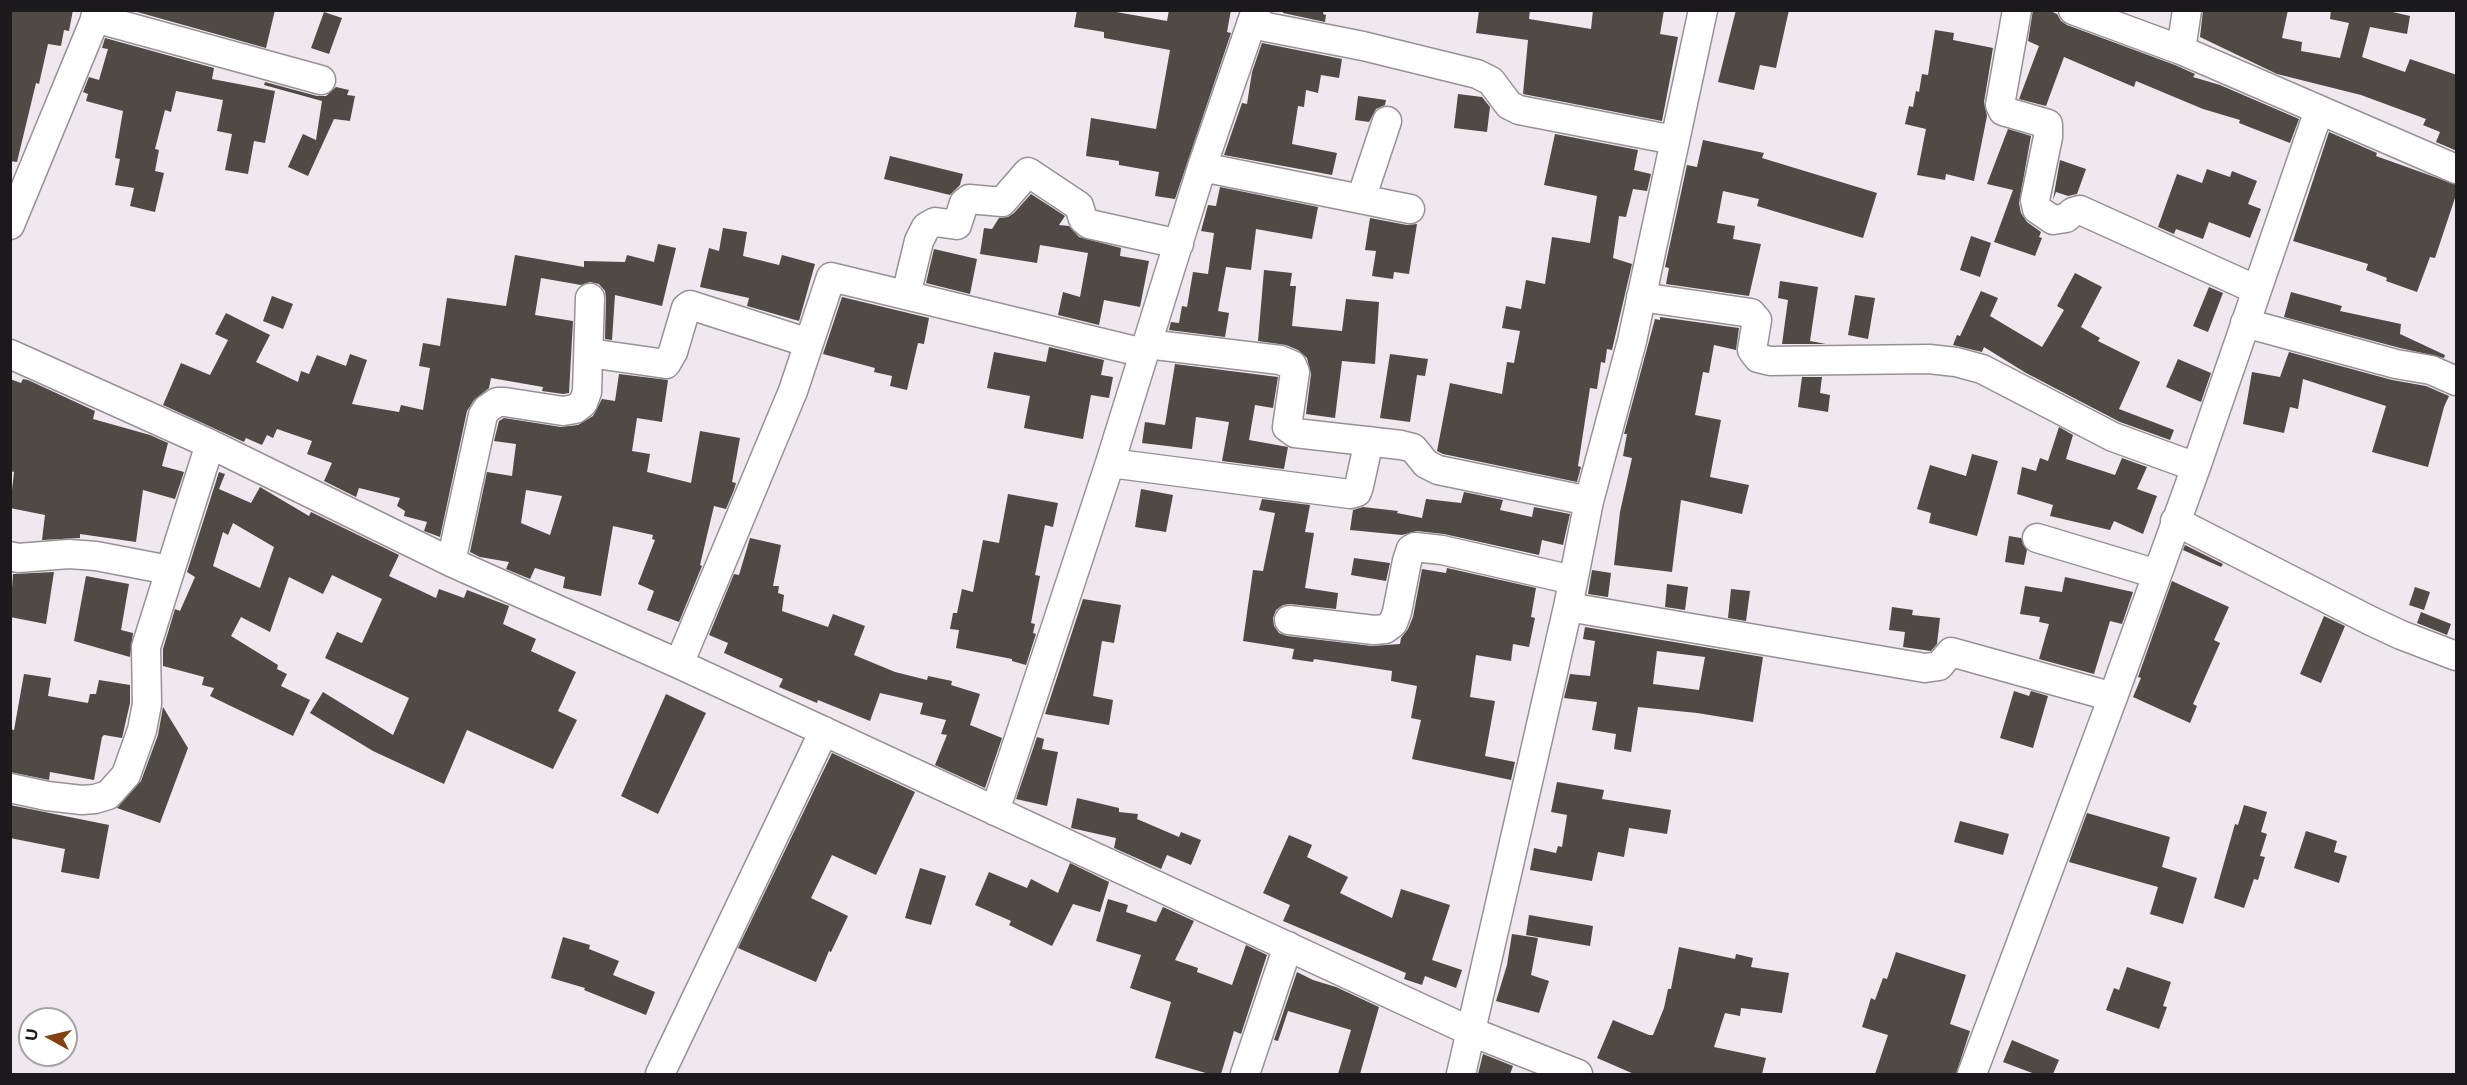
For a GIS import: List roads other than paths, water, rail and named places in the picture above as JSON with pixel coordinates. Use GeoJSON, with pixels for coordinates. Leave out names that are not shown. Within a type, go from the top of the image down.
{"type":"FeatureCollection","features":[{"type":"Feature","properties":{"kind":"street"},"geometry":{"type":"LineString","coordinates":[[1461,1074],[1571,594],[1589,501],[1632,341],[1703,10]]}},
{"type":"Feature","properties":{"kind":"street"},"geometry":{"type":"LineString","coordinates":[[2017,10],[2000,105],[2003,111],[2048,124],[2048,137],[2035,200],[2037,209],[2053,220],[2066,218],[2080,210],[2257,290]]}},
{"type":"Feature","properties":{"kind":"street"},"geometry":{"type":"LineString","coordinates":[[2073,10],[2181,50],[2457,169]]}},
{"type":"Feature","properties":{"kind":"street"},"geometry":{"type":"LineString","coordinates":[[2181,50],[2187,10]]}},
{"type":"Feature","properties":{"kind":"street"},"geometry":{"type":"LineString","coordinates":[[10,225],[97,14],[321,80]]}},
{"type":"Feature","properties":{"kind":"street"},"geometry":{"type":"LineString","coordinates":[[995,811],[1110,463],[1250,15],[1477,74],[1491,81],[1509,105],[1519,110],[1674,140]]}},
{"type":"Feature","properties":{"kind":"street"},"geometry":{"type":"LineString","coordinates":[[1972,1074],[2196,467],[2319,110]]}},
{"type":"Feature","properties":{"kind":"street"},"geometry":{"type":"LineString","coordinates":[[1361,199],[1387,122]]}},
{"type":"Feature","properties":{"kind":"street"},"geometry":{"type":"LineString","coordinates":[[1202,167],[1410,209]]}},
{"type":"Feature","properties":{"kind":"street"},"geometry":{"type":"LineString","coordinates":[[906,295],[919,241],[926,227],[935,222],[957,225],[964,203],[969,199],[1002,202],[1028,172],[1080,206],[1083,219],[1089,225],[1179,244]]}},
{"type":"Feature","properties":{"kind":"street"},"geometry":{"type":"LineString","coordinates":[[679,664],[793,391],[831,277],[1145,349],[1280,360],[1292,365],[1295,372],[1287,427],[1295,433],[1413,448],[1426,464],[1438,470],[1589,501]]}},
{"type":"Feature","properties":{"kind":"street"},"geometry":{"type":"LineString","coordinates":[[1641,297],[1751,313],[1756,320],[1752,350],[1758,358],[1770,361],[1929,359],[1956,362],[1982,369],[2113,437],[2196,467]]}},
{"type":"Feature","properties":{"kind":"street"},"geometry":{"type":"LineString","coordinates":[[451,562],[483,415],[487,408],[497,402],[505,402],[563,411],[575,410],[583,404],[587,392],[590,353],[590,298]]}},
{"type":"Feature","properties":{"kind":"street"},"geometry":{"type":"LineString","coordinates":[[590,353],[666,364],[673,352],[686,308],[690,305],[809,343]]}},
{"type":"Feature","properties":{"kind":"street"},"geometry":{"type":"LineString","coordinates":[[2245,323],[2396,364],[2431,370],[2457,381]]}},
{"type":"Feature","properties":{"kind":"street"},"geometry":{"type":"LineString","coordinates":[[10,354],[210,444],[451,562],[679,664],[1472,1032],[1578,1074]]}},
{"type":"Feature","properties":{"kind":"street"},"geometry":{"type":"LineString","coordinates":[[1110,463],[1350,494],[1357,492],[1368,441]]}},
{"type":"Feature","properties":{"kind":"street"},"geometry":{"type":"LineString","coordinates":[[10,788],[82,801],[108,795],[126,775],[142,730],[149,689],[146,647],[210,444]]}},
{"type":"Feature","properties":{"kind":"street"},"geometry":{"type":"LineString","coordinates":[[2175,521],[2371,621],[2412,640],[2457,656]]}},
{"type":"Feature","properties":{"kind":"street"},"geometry":{"type":"LineString","coordinates":[[2037,538],[2157,574]]}},
{"type":"Feature","properties":{"kind":"street"},"geometry":{"type":"LineString","coordinates":[[1289,620],[1374,630],[1385,629],[1393,623],[1409,555],[1411,549],[1415,547],[1442,550],[1571,594],[1925,668],[1939,666],[1951,652],[2113,697]]}},
{"type":"Feature","properties":{"kind":"street"},"geometry":{"type":"LineString","coordinates":[[10,556],[18,558],[69,554],[96,556],[169,570]]}},
{"type":"Feature","properties":{"kind":"street"},"geometry":{"type":"LineString","coordinates":[[660,1074],[824,731]]}},
{"type":"Feature","properties":{"kind":"street"},"geometry":{"type":"LineString","coordinates":[[1245,1074],[1288,946]]}}]}
